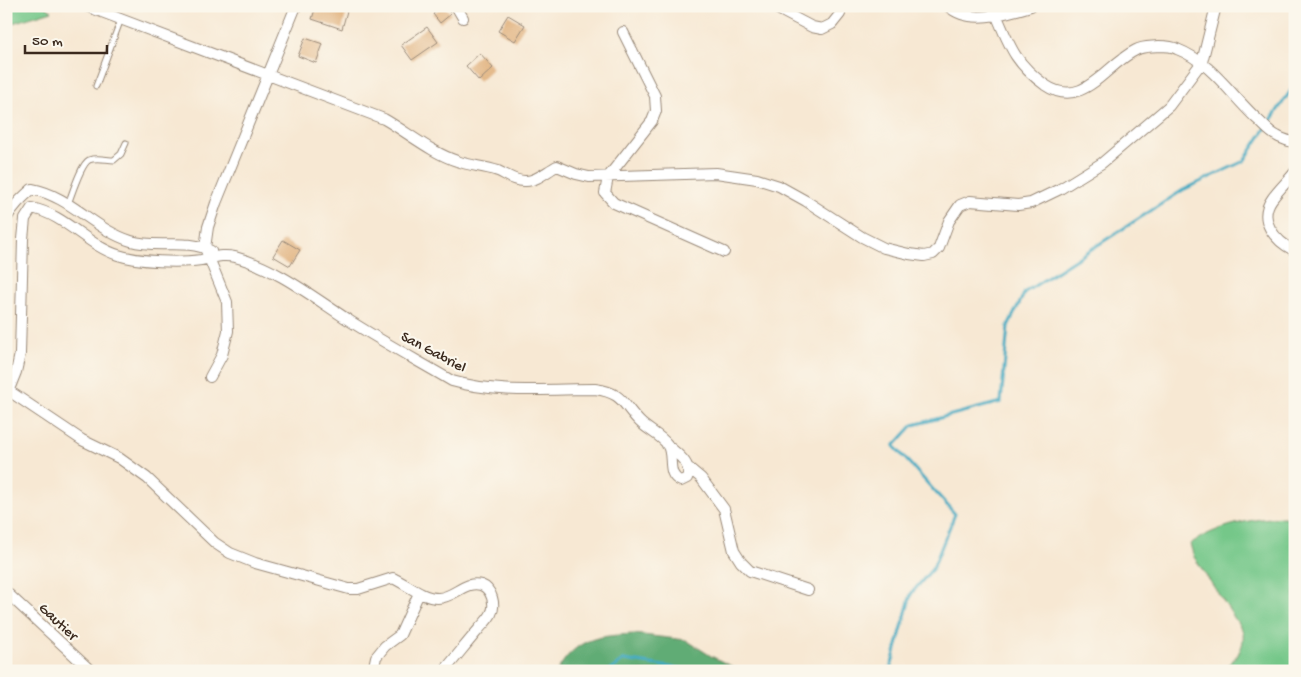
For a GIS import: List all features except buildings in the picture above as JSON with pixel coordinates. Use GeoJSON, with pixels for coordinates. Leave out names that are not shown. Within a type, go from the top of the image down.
{"type":"FeatureCollection","features":[{"type":"Feature","properties":{"kind":"street"},"geometry":{"type":"LineString","coordinates":[[86,6],[384,119],[438,153],[457,162],[486,167],[514,179],[527,182],[556,166],[576,174],[608,177],[716,173],[757,179],[779,186],[862,237],[884,248],[924,256],[933,254],[939,248],[949,221],[960,205],[970,201],[1018,205],[1031,203],[1060,189],[1102,163],[1169,106],[1202,62],[1216,6]]}},
{"type":"Feature","properties":{"kind":"street"},"geometry":{"type":"LineString","coordinates":[[210,377],[222,355],[228,331],[226,302],[210,254],[208,227],[296,6]]}},
{"type":"Feature","properties":{"kind":"street"},"geometry":{"type":"LineString","coordinates":[[456,6],[463,18]]}},
{"type":"Feature","properties":{"kind":"street"},"geometry":{"type":"LineString","coordinates":[[772,6],[812,27],[822,29],[832,24],[840,14],[841,6]]}},
{"type":"Feature","properties":{"kind":"street"},"geometry":{"type":"LineString","coordinates":[[948,6],[953,11],[967,16],[981,17],[1031,6]]}},
{"type":"Feature","properties":{"kind":"street"},"geometry":{"type":"LineString","coordinates":[[996,14],[1011,50],[1020,64],[1054,90],[1072,93],[1092,84],[1116,63],[1136,50],[1147,47],[1176,48],[1202,62],[1244,108],[1269,131],[1278,137],[1295,143]]}},
{"type":"Feature","properties":{"kind":"street"},"geometry":{"type":"LineString","coordinates":[[623,32],[655,96],[656,111],[652,121],[608,177],[605,193],[614,203],[724,252]]}},
{"type":"Feature","properties":{"kind":"street"},"geometry":{"type":"LineString","coordinates":[[1295,172],[1271,200],[1266,220],[1276,240],[1295,250]]}},
{"type":"Feature","properties":{"kind":"street"},"geometry":{"type":"LineString","coordinates":[[6,219],[22,197],[32,189],[54,195],[111,232],[132,242],[186,244],[210,254]]}},
{"type":"Feature","properties":{"kind":"street"},"geometry":{"type":"LineString","coordinates":[[22,197],[32,208],[50,214],[96,244],[117,254],[155,261],[190,260],[210,254]]}},
{"type":"Feature","properties":{"kind":"street"},"geometry":{"type":"LineString","coordinates":[[32,208],[25,219],[23,239],[20,354],[7,392],[82,440],[119,458],[147,478],[215,543],[230,553],[255,563],[349,589],[358,589],[393,578],[407,584],[419,593],[439,598],[458,591],[468,584],[481,585],[489,590],[493,602],[491,614],[444,671]]}},
{"type":"Feature","properties":{"kind":"street","name":"San Gabriel"},"geometry":{"type":"LineString","coordinates":[[210,254],[233,256],[276,275],[452,381],[469,386],[493,388],[607,391],[617,396],[625,402],[640,422],[701,478],[724,509],[734,551],[741,562],[750,571],[808,590]]}},
{"type":"Feature","properties":{"kind":"street"},"geometry":{"type":"LineString","coordinates":[[667,445],[672,472],[676,479],[681,481],[688,478],[689,468]]}},
{"type":"Feature","properties":{"kind":"street","name":"Gautier"},"geometry":{"type":"LineString","coordinates":[[6,592],[91,671]]}},
{"type":"Feature","properties":{"kind":"street"},"geometry":{"type":"LineString","coordinates":[[373,671],[376,657],[385,646],[400,635],[419,593]]}},
{"type":"Feature","properties":{"kind":"lane"},"geometry":{"type":"LineString","coordinates":[[96,86],[121,19]]}},
{"type":"Feature","properties":{"kind":"lane"},"geometry":{"type":"LineString","coordinates":[[68,204],[84,165],[90,160],[114,160],[121,154],[126,142]]}},
{"type":"Feature","properties":{"kind":"green space"},"geometry":{"type":"Polygon","coordinates":[[[6,6],[44,6],[52,11],[6,25],[6,6]]]}},
{"type":"Feature","properties":{"kind":"green space"},"geometry":{"type":"Polygon","coordinates":[[[1283,517],[1295,518],[1295,671],[1223,671],[1241,649],[1243,631],[1194,557],[1190,544],[1212,532],[1235,524],[1283,517]]]}},
{"type":"Feature","properties":{"kind":"green space"},"geometry":{"type":"Polygon","coordinates":[[[634,634],[686,640],[711,656],[741,671],[557,671],[572,651],[581,645],[599,638],[634,634]]]}},
{"type":"Feature","properties":{"kind":"waterway"},"geometry":{"type":"LineString","coordinates":[[890,671],[911,594],[933,568],[955,514],[894,446],[913,425],[1001,402],[1008,326],[1025,292],[1183,190],[1244,161],[1295,84]]}},
{"type":"Feature","properties":{"kind":"waterway"},"geometry":{"type":"LineString","coordinates":[[609,671],[624,660],[697,671]]}}]}
